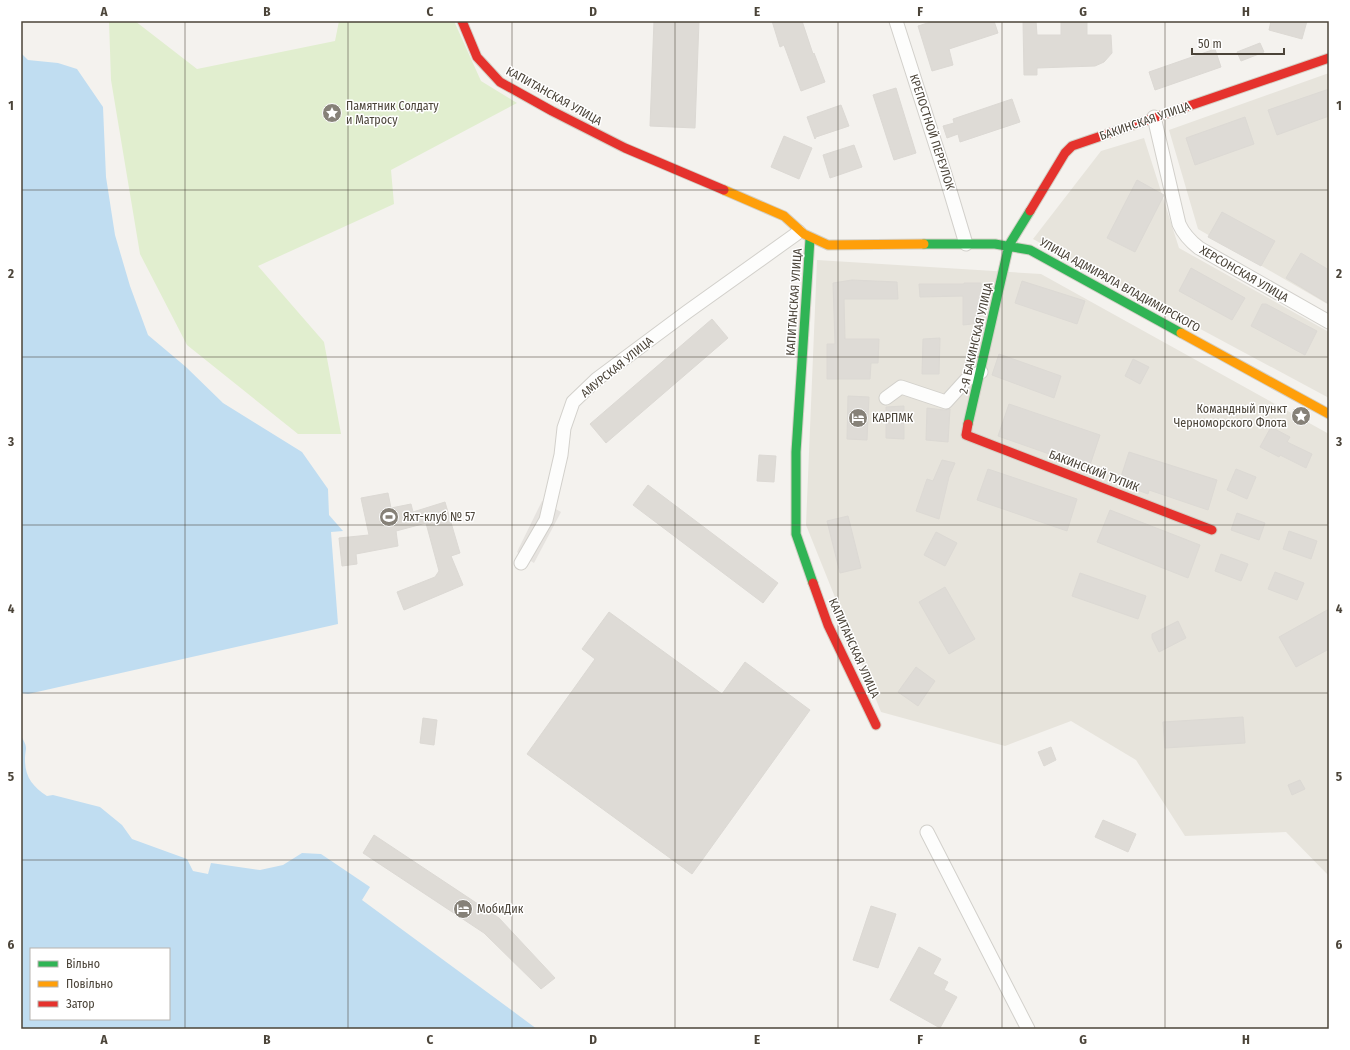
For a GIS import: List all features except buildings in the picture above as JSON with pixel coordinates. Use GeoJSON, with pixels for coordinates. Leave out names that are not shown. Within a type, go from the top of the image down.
{"type":"FeatureCollection","features":[{"type":"Feature","properties":{"kind":"street","name":"КАПИТАНСКАЯ УЛИЦА"},"geometry":{"type":"LineString","coordinates":[[462,21],[477,57],[500,82],[552,111],[625,148],[784,216],[805,235],[796,452],[796,534],[828,625],[876,725]]}},
{"type":"Feature","properties":{"kind":"street","name":"КРЕПОСТНОЙ ПЕРЕУЛОК"},"geometry":{"type":"LineString","coordinates":[[896,21],[946,174],[966,244]]}},
{"type":"Feature","properties":{"kind":"street","name":"БАКИНСКАЯ УЛИЦА"},"geometry":{"type":"LineString","coordinates":[[1009,245],[1062,157],[1072,146],[1329,58]]}},
{"type":"Feature","properties":{"kind":"street","name":"ХЕРСОНСКАЯ УЛИЦА"},"geometry":{"type":"LineString","coordinates":[[1154,118],[1179,224],[1184,234],[1199,248],[1329,322]]}},
{"type":"Feature","properties":{"kind":"street","name":"УЛИЦА АДМИРАЛА ВЛАДИМИРСКОГО"},"geometry":{"type":"LineString","coordinates":[[805,235],[828,245],[995,244],[1009,245],[1030,250],[1329,414]]}},
{"type":"Feature","properties":{"kind":"street","name":"АМУРСКАЯ УЛИЦА"},"geometry":{"type":"LineString","coordinates":[[521,563],[546,520],[561,455],[564,428],[573,402],[597,379],[693,308],[805,235]]}},
{"type":"Feature","properties":{"kind":"street","name":"2-Я БАКИНСКАЯ УЛИЦА"},"geometry":{"type":"LineString","coordinates":[[966,436],[1009,245]]}},
{"type":"Feature","properties":{"kind":"street"},"geometry":{"type":"LineString","coordinates":[[886,398],[901,387],[946,402],[966,380],[981,372]]}},
{"type":"Feature","properties":{"kind":"street","name":"БАКИНСКИЙ ТУПИК"},"geometry":{"type":"LineString","coordinates":[[966,436],[1212,530]]}},
{"type":"Feature","properties":{"kind":"street"},"geometry":{"type":"LineString","coordinates":[[928,832],[1028,1029]]}},
{"type":"Feature","properties":{"kind":"shaded area"},"geometry":{"type":"Polygon","coordinates":[[[1329,73],[1329,305],[1198,229],[1169,130],[1329,73]]]}},
{"type":"Feature","properties":{"kind":"shaded area"},"geometry":{"type":"Polygon","coordinates":[[[1144,138],[1179,248],[1329,332],[1329,398],[1033,239],[1101,151],[1144,138]]]}},
{"type":"Feature","properties":{"kind":"shaded area"},"geometry":{"type":"Polygon","coordinates":[[[817,260],[1041,274],[1329,434],[1329,876],[1286,832],[1185,836],[1136,760],[1071,721],[1005,746],[881,712],[806,525],[817,260]]]}},
{"type":"Feature","properties":{"kind":"shaded area"},"geometry":{"type":"Polygon","coordinates":[[[542,501],[561,512],[534,563],[517,552],[542,501]]]}},
{"type":"Feature","properties":{"kind":"green space"},"geometry":{"type":"Polygon","coordinates":[[[109,21],[135,21],[197,69],[335,41],[339,21],[454,21],[481,81],[517,103],[391,170],[394,204],[258,266],[324,342],[341,434],[298,434],[187,345],[140,254],[111,80],[109,21]]]}},
{"type":"Feature","properties":{"kind":"water"},"geometry":{"type":"Polygon","coordinates":[[[21,53],[28,60],[58,63],[77,69],[103,107],[106,177],[115,235],[130,286],[148,335],[186,367],[223,403],[302,452],[328,489],[329,515],[343,531],[331,532],[338,624],[28,694],[21,693],[21,53]]]}},
{"type":"Feature","properties":{"kind":"water"},"geometry":{"type":"Polygon","coordinates":[[[21,736],[26,746],[26,772],[34,785],[42,793],[47,796],[53,795],[100,807],[122,825],[132,839],[187,859],[193,871],[208,874],[211,863],[260,870],[283,865],[302,853],[321,854],[370,887],[362,900],[537,1029],[21,1029],[21,736]]]}},
{"type":"Feature","properties":{"kind":"traffic: fast"},"geometry":{"type":"LineString","coordinates":[[968,424],[1009,245],[1030,211]]}},
{"type":"Feature","properties":{"kind":"traffic: fast"},"geometry":{"type":"LineString","coordinates":[[810,239],[796,452],[796,534],[813,583]]}},
{"type":"Feature","properties":{"kind":"traffic: fast"},"geometry":{"type":"LineString","coordinates":[[924,244],[995,244],[1030,250],[1181,333]]}},
{"type":"Feature","properties":{"kind":"traffic: slow"},"geometry":{"type":"LineString","coordinates":[[724,190],[784,216],[804,234],[828,245],[924,244]]}},
{"type":"Feature","properties":{"kind":"traffic: slow"},"geometry":{"type":"LineString","coordinates":[[1181,333],[1329,414]]}},
{"type":"Feature","properties":{"kind":"traffic: jam"},"geometry":{"type":"LineString","coordinates":[[462,21],[477,57],[500,82],[552,111],[625,148],[724,190]]}},
{"type":"Feature","properties":{"kind":"traffic: jam"},"geometry":{"type":"LineString","coordinates":[[1030,211],[1065,153],[1072,146],[1329,58]]}},
{"type":"Feature","properties":{"kind":"traffic: jam"},"geometry":{"type":"LineString","coordinates":[[968,424],[966,435],[1212,530]]}},
{"type":"Feature","properties":{"kind":"traffic: jam"},"geometry":{"type":"LineString","coordinates":[[813,583],[828,625],[876,725]]}},
{"type":"Feature","properties":{"kind":"place","name":"Памятник Солдату и Матросу"},"geometry":{"type":"Point","coordinates":[332,113]}},
{"type":"Feature","properties":{"kind":"place","name":"Командный пункт Черноморского Флота"},"geometry":{"type":"Point","coordinates":[1301,416]}},
{"type":"Feature","properties":{"kind":"place","name":"КАРПМК"},"geometry":{"type":"Point","coordinates":[858,418]}},
{"type":"Feature","properties":{"kind":"place","name":"Яхт-клуб № 57"},"geometry":{"type":"Point","coordinates":[389,517]}},
{"type":"Feature","properties":{"kind":"place","name":"МобиДик"},"geometry":{"type":"Point","coordinates":[463,909]}}]}
